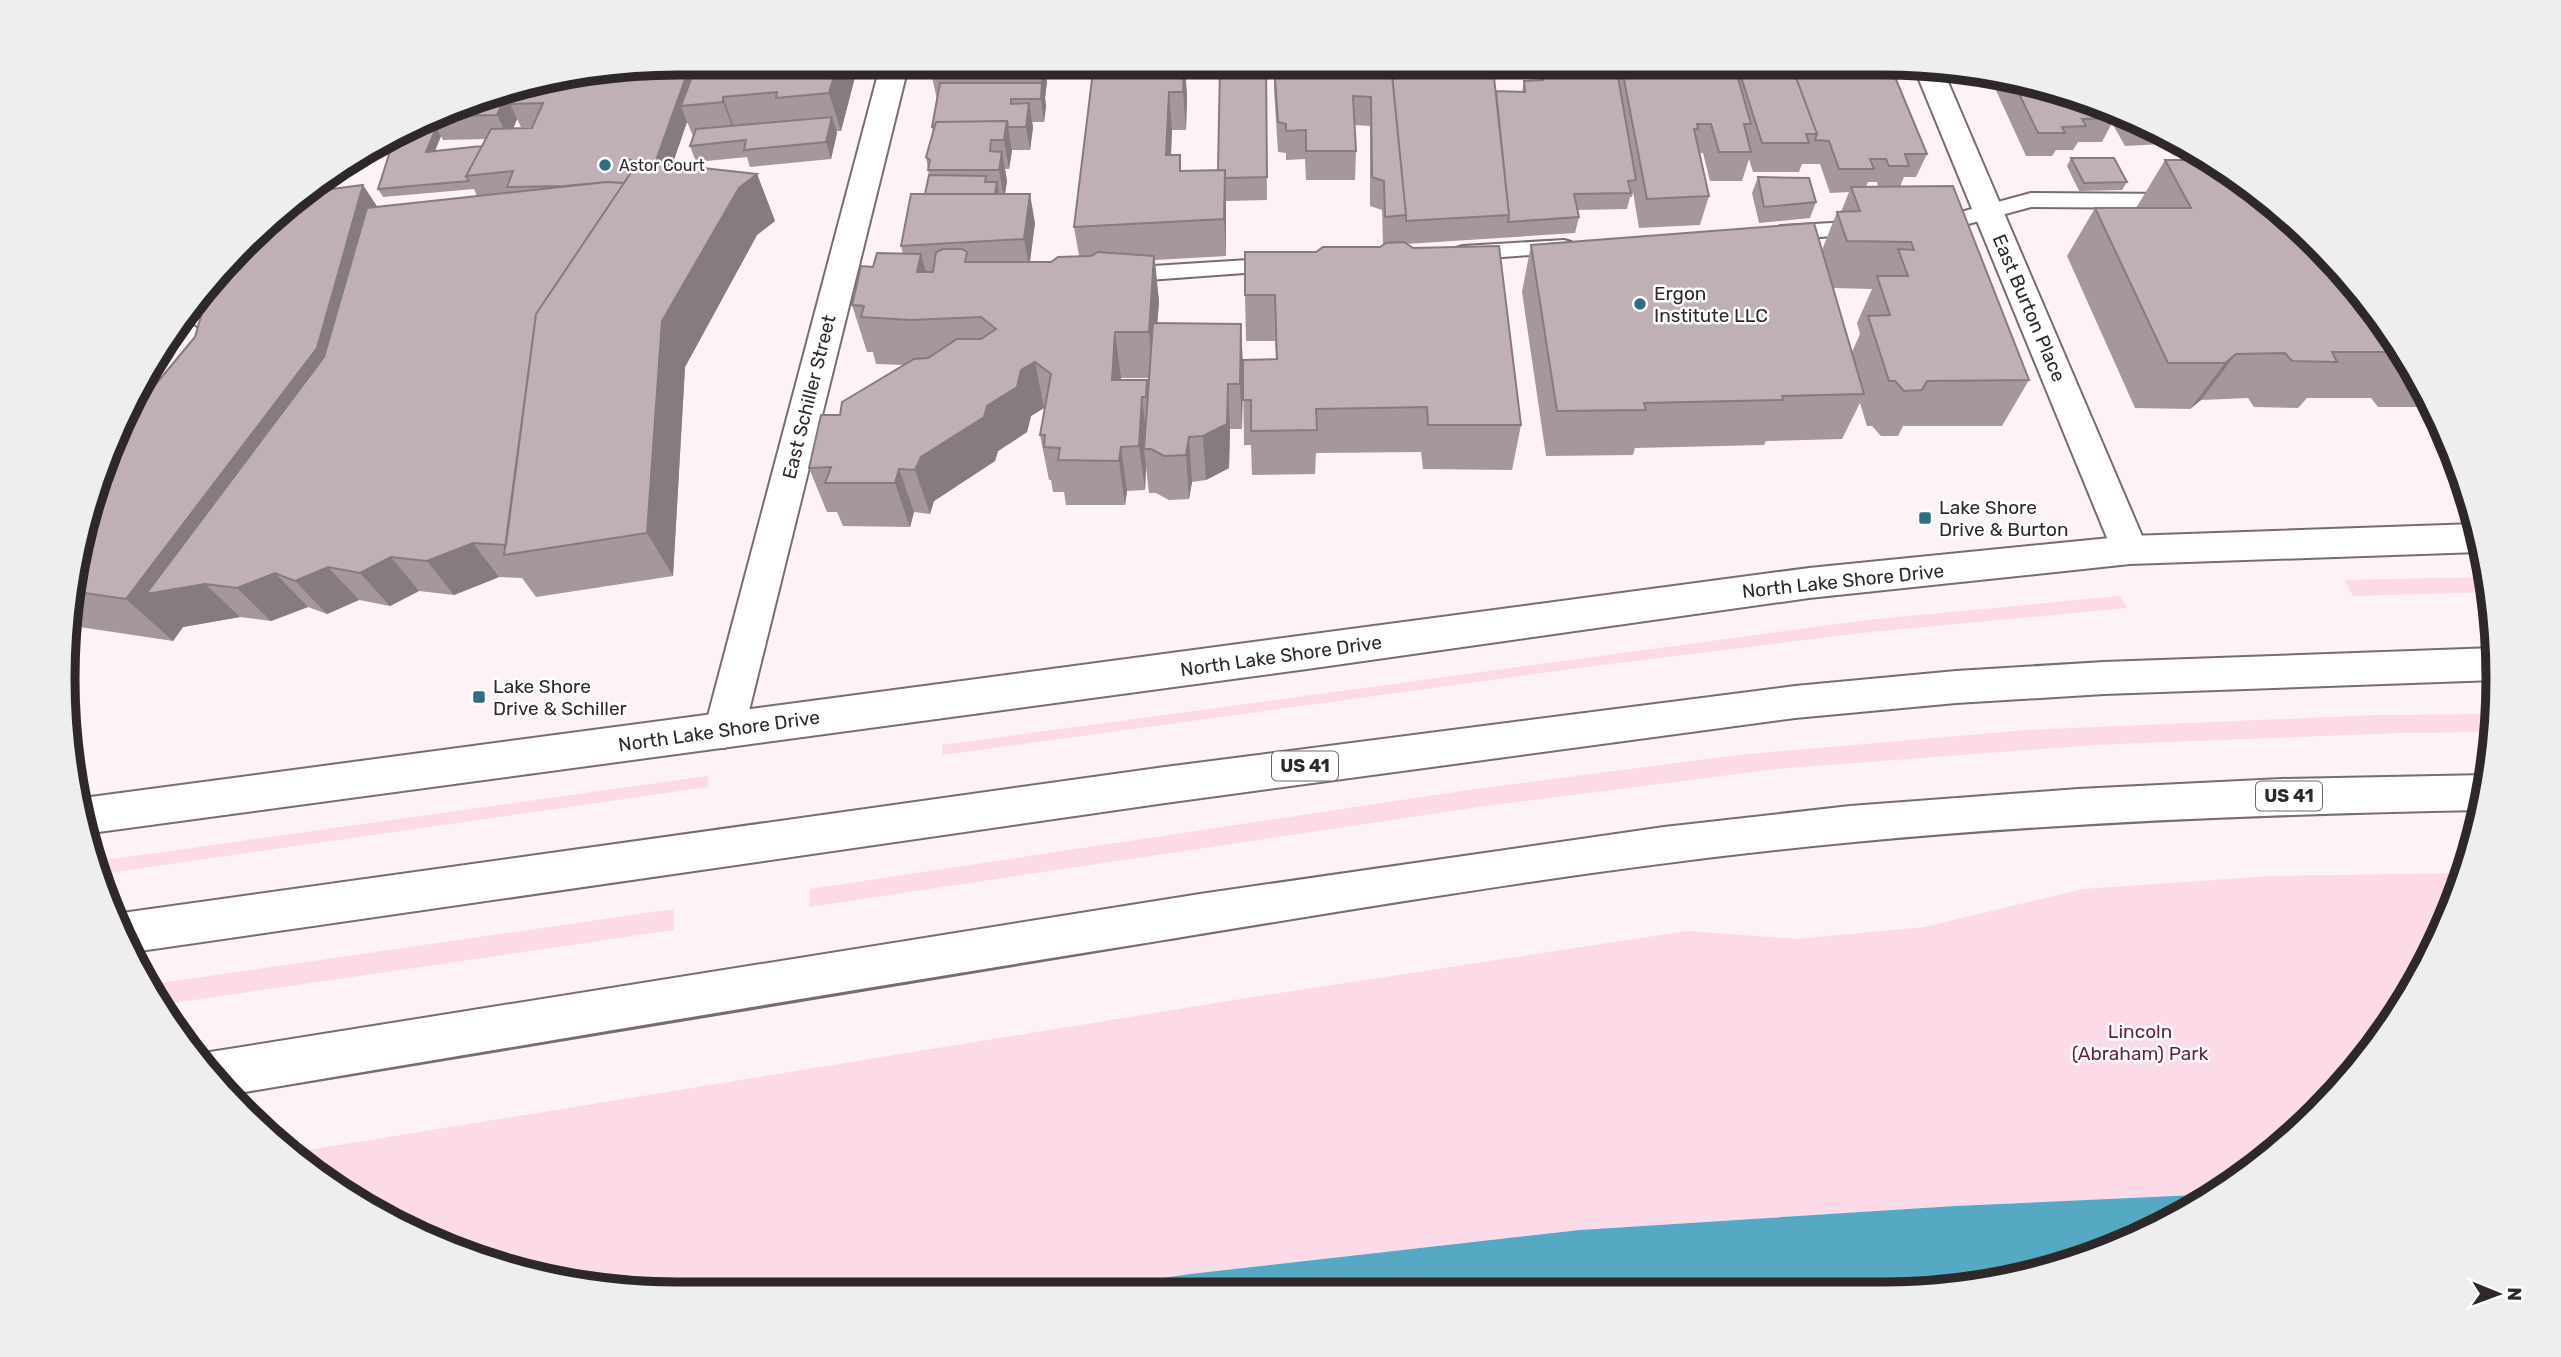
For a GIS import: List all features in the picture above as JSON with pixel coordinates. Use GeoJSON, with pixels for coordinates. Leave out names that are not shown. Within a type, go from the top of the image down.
{"type":"FeatureCollection","features":[{"type":"Feature","properties":{"kind":"main road","name":"East Schiller Street"},"geometry":{"type":"LineString","coordinates":[[724,731],[848,293],[893,75]]}},
{"type":"Feature","properties":{"kind":"main road","name":"East Burton Place"},"geometry":{"type":"LineString","coordinates":[[1932,78],[2130,550]]}},
{"type":"Feature","properties":{"kind":"main road","name":"North Lake Shore Drive"},"geometry":{"type":"LineString","coordinates":[[91,814],[1809,583],[2130,550],[2469,538]]}},
{"type":"Feature","properties":{"kind":"main road","name":"US 41"},"geometry":{"type":"LineString","coordinates":[[131,932],[1166,785],[1795,702],[2091,678],[2485,664]]}},
{"type":"Feature","properties":{"kind":"main road","name":"US 41"},"geometry":{"type":"LineString","coordinates":[[222,1073],[829,972],[1457,874],[1746,836],[1940,816],[2129,804],[2315,795],[2475,792]]}},
{"type":"Feature","properties":{"kind":"lane"},"geometry":{"type":"LineString","coordinates":[[1764,234],[1946,223],[2031,200],[2199,201]]}},
{"type":"Feature","properties":{"kind":"lane"},"geometry":{"type":"LineString","coordinates":[[1443,254],[1583,246]]}},
{"type":"Feature","properties":{"kind":"lane"},"geometry":{"type":"LineString","coordinates":[[1095,277],[1304,263]]}},
{"type":"Feature","properties":{"kind":"lane"},"geometry":{"type":"LineString","coordinates":[[198,313],[212,327],[214,353],[208,364]]}},
{"type":"Feature","properties":{"kind":"green space"},"geometry":{"type":"Polygon","coordinates":[[[2477,577],[2480,592],[2353,596],[2344,580],[2477,577]]]}},
{"type":"Feature","properties":{"kind":"green space"},"geometry":{"type":"Polygon","coordinates":[[[2120,596],[2127,608],[1871,632],[1593,666],[942,755],[942,745],[1867,620],[2120,596]]]}},
{"type":"Feature","properties":{"kind":"green space"},"geometry":{"type":"Polygon","coordinates":[[[2484,714],[2483,732],[2095,745],[1776,769],[1479,807],[809,907],[810,889],[1475,789],[1738,755],[2027,730],[2378,715],[2484,714]]]}},
{"type":"Feature","properties":{"kind":"green space"},"geometry":{"type":"Polygon","coordinates":[[[708,776],[708,787],[107,873],[104,860],[708,776]]]}},
{"type":"Feature","properties":{"kind":"green space","name":"Lincoln (Abraham) Park"},"geometry":{"type":"Polygon","coordinates":[[[2454,873],[2424,945],[2384,1014],[2361,1046],[2309,1105],[2280,1132],[2250,1157],[2194,1195],[1955,1206],[1580,1230],[1135,1282],[678,1282],[600,1277],[522,1261],[485,1250],[412,1220],[377,1201],[304,1151],[1253,997],[1687,931],[1797,939],[1924,927],[2083,889],[2272,876],[2454,873]]]}},
{"type":"Feature","properties":{"kind":"green space"},"geometry":{"type":"Polygon","coordinates":[[[674,909],[674,930],[170,1003],[158,983],[674,909]]]}},
{"type":"Feature","properties":{"kind":"water"},"geometry":{"type":"Polygon","coordinates":[[[2194,1195],[2149,1220],[2076,1250],[2039,1261],[1961,1277],[1882,1282],[1135,1282],[1580,1230],[1955,1206],[2194,1195]]]}},
{"type":"Feature","properties":{"kind":"building","name":"Astor Court"},"geometry":{"type":"Polygon","coordinates":[[[687,75],[655,163],[630,160],[630,174],[624,183],[507,187],[513,171],[466,176],[491,129],[532,128],[543,103],[509,104],[511,99],[522,96],[600,80],[687,75]]]}},
{"type":"Feature","properties":{"kind":"building"},"geometry":{"type":"Polygon","coordinates":[[[693,75],[834,75],[829,93],[776,98],[777,92],[723,97],[723,102],[681,106],[693,75]]]}},
{"type":"Feature","properties":{"kind":"building"},"geometry":{"type":"Polygon","coordinates":[[[933,75],[1035,75],[1035,77],[932,78],[933,75]]]}},
{"type":"Feature","properties":{"kind":"building"},"geometry":{"type":"Polygon","coordinates":[[[1093,75],[1184,75],[1183,92],[1169,92],[1166,155],[1180,155],[1180,171],[1225,170],[1224,219],[1074,227],[1093,75]]]}},
{"type":"Feature","properties":{"kind":"building"},"geometry":{"type":"Polygon","coordinates":[[[1220,75],[1266,75],[1267,177],[1225,178],[1225,170],[1218,170],[1220,75]]]}},
{"type":"Feature","properties":{"kind":"building"},"geometry":{"type":"Polygon","coordinates":[[[1275,75],[1392,75],[1406,215],[1385,217],[1384,181],[1372,177],[1371,97],[1353,96],[1356,151],[1306,151],[1306,130],[1286,131],[1286,124],[1278,122],[1275,75]]]}},
{"type":"Feature","properties":{"kind":"building"},"geometry":{"type":"Polygon","coordinates":[[[1392,75],[1494,75],[1509,215],[1406,221],[1392,75]]]}},
{"type":"Feature","properties":{"kind":"building"},"geometry":{"type":"Polygon","coordinates":[[[1542,75],[1618,75],[1636,180],[1628,181],[1631,193],[1574,194],[1579,217],[1508,222],[1496,91],[1525,92],[1524,81],[1543,80],[1542,75]]]}},
{"type":"Feature","properties":{"kind":"building"},"geometry":{"type":"Polygon","coordinates":[[[1623,75],[1737,75],[1751,124],[1744,124],[1751,152],[1719,152],[1711,124],[1697,124],[1698,129],[1694,129],[1709,196],[1647,199],[1623,75]]]}},
{"type":"Feature","properties":{"kind":"building"},"geometry":{"type":"Polygon","coordinates":[[[1740,75],[1795,75],[1817,134],[1806,134],[1809,143],[1762,143],[1740,75]]]}},
{"type":"Feature","properties":{"kind":"building"},"geometry":{"type":"Polygon","coordinates":[[[1795,75],[1894,76],[1927,154],[1905,154],[1909,166],[1889,166],[1886,159],[1870,159],[1874,169],[1839,169],[1829,141],[1815,140],[1817,134],[1795,75]]]}},
{"type":"Feature","properties":{"kind":"building"},"geometry":{"type":"Polygon","coordinates":[[[940,83],[1042,83],[1041,99],[1011,99],[1011,104],[1029,103],[1026,127],[1008,127],[1007,121],[936,122],[932,127],[940,83]]]}},
{"type":"Feature","properties":{"kind":"building"},"geometry":{"type":"Polygon","coordinates":[[[2018,91],[2106,118],[2082,119],[2086,126],[2062,127],[2065,133],[2038,133],[2018,91]]]}},
{"type":"Feature","properties":{"kind":"building","name":"Astor Court"},"geometry":{"type":"Polygon","coordinates":[[[503,102],[497,115],[462,116],[503,102]]]}},
{"type":"Feature","properties":{"kind":"building"},"geometry":{"type":"Polygon","coordinates":[[[832,117],[826,142],[744,150],[746,140],[690,146],[696,129],[832,117]]]}},
{"type":"Feature","properties":{"kind":"building"},"geometry":{"type":"Polygon","coordinates":[[[1007,121],[1004,140],[991,140],[990,151],[1002,152],[999,170],[928,170],[930,160],[926,157],[936,122],[1007,121]]]}},
{"type":"Feature","properties":{"kind":"building"},"geometry":{"type":"Polygon","coordinates":[[[435,127],[426,152],[482,146],[466,176],[469,181],[378,189],[391,148],[435,127]]]}},
{"type":"Feature","properties":{"kind":"building"},"geometry":{"type":"Polygon","coordinates":[[[2071,158],[2114,158],[2127,182],[2084,183],[2071,158]]]}},
{"type":"Feature","properties":{"kind":"building"},"geometry":{"type":"Polygon","coordinates":[[[630,160],[757,174],[739,188],[662,321],[647,533],[504,555],[536,314],[630,174],[630,160]]]}},
{"type":"Feature","properties":{"kind":"building"},"geometry":{"type":"Polygon","coordinates":[[[2165,160],[2190,160],[2250,200],[2280,225],[2336,281],[2390,352],[2332,352],[2337,362],[2292,361],[2285,353],[2236,354],[2225,363],[2168,363],[2095,208],[2191,208],[2165,160]]]}},
{"type":"Feature","properties":{"kind":"building"},"geometry":{"type":"Polygon","coordinates":[[[929,175],[986,176],[985,182],[997,182],[995,194],[925,194],[929,175]]]}},
{"type":"Feature","properties":{"kind":"building"},"geometry":{"type":"Polygon","coordinates":[[[1758,177],[1809,178],[1816,202],[1764,207],[1758,177]]]}},
{"type":"Feature","properties":{"kind":"building"},"geometry":{"type":"Polygon","coordinates":[[[607,182],[624,183],[536,314],[506,545],[473,543],[427,561],[391,557],[360,573],[328,567],[295,581],[275,573],[237,588],[205,584],[146,594],[324,357],[367,208],[607,182]]]}},
{"type":"Feature","properties":{"kind":"building"},"geometry":{"type":"Polygon","coordinates":[[[363,185],[317,348],[126,599],[81,593],[96,522],[107,485],[145,397],[195,337],[204,306],[225,281],[281,225],[325,190],[363,185]]]}},
{"type":"Feature","properties":{"kind":"building"},"geometry":{"type":"Polygon","coordinates":[[[1953,186],[2029,380],[1927,381],[1922,390],[1904,391],[1895,381],[1889,381],[1868,316],[1890,315],[1877,276],[1908,276],[1898,249],[1914,250],[1911,242],[1847,241],[1837,212],[1860,211],[1851,187],[1953,186]]]}},
{"type":"Feature","properties":{"kind":"building"},"geometry":{"type":"Polygon","coordinates":[[[911,194],[1030,194],[1024,239],[901,246],[911,194]]]}},
{"type":"Feature","properties":{"kind":"building"},"geometry":{"type":"Polygon","coordinates":[[[1814,223],[1864,394],[1782,396],[1783,400],[1644,403],[1646,410],[1557,411],[1531,245],[1814,223]]]}},
{"type":"Feature","properties":{"kind":"building"},"geometry":{"type":"Polygon","coordinates":[[[1404,242],[1413,248],[1499,246],[1521,425],[1428,425],[1427,407],[1316,409],[1317,430],[1251,431],[1251,400],[1243,400],[1243,360],[1277,359],[1275,295],[1245,295],[1245,252],[1316,252],[1323,247],[1380,247],[1386,243],[1404,242]]]}},
{"type":"Feature","properties":{"kind":"building"},"geometry":{"type":"Polygon","coordinates":[[[943,249],[962,249],[967,252],[965,262],[1051,262],[1058,257],[1091,256],[1098,252],[1154,256],[1149,332],[1115,332],[1112,380],[1147,380],[1146,397],[1142,397],[1139,446],[1121,447],[1119,461],[1058,460],[1060,448],[1044,447],[1045,435],[1040,435],[1051,374],[1035,362],[1021,370],[1017,387],[987,406],[984,417],[921,457],[915,470],[899,469],[895,483],[825,483],[831,467],[809,468],[821,415],[840,415],[842,402],[914,359],[928,358],[957,339],[981,339],[996,329],[981,317],[911,320],[861,317],[864,306],[852,305],[861,266],[873,267],[877,253],[921,254],[917,272],[933,272],[936,252],[943,249]]]}},
{"type":"Feature","properties":{"kind":"building"},"geometry":{"type":"Polygon","coordinates":[[[1153,323],[1241,324],[1240,384],[1228,384],[1227,424],[1203,436],[1189,437],[1186,455],[1164,456],[1151,449],[1144,449],[1153,323]]]}},
{"type":"Feature","properties":{"kind":"place","name":"Astor Court"},"geometry":{"type":"Point","coordinates":[605,165]}},
{"type":"Feature","properties":{"kind":"place","name":"Ergon Institute LLC"},"geometry":{"type":"Point","coordinates":[1640,304]}},
{"type":"Feature","properties":{"kind":"place","name":"Lake Shore Drive & Burton"},"geometry":{"type":"Point","coordinates":[1925,518]}},
{"type":"Feature","properties":{"kind":"place","name":"Lake Shore Drive & Schiller"},"geometry":{"type":"Point","coordinates":[479,697]}}]}
